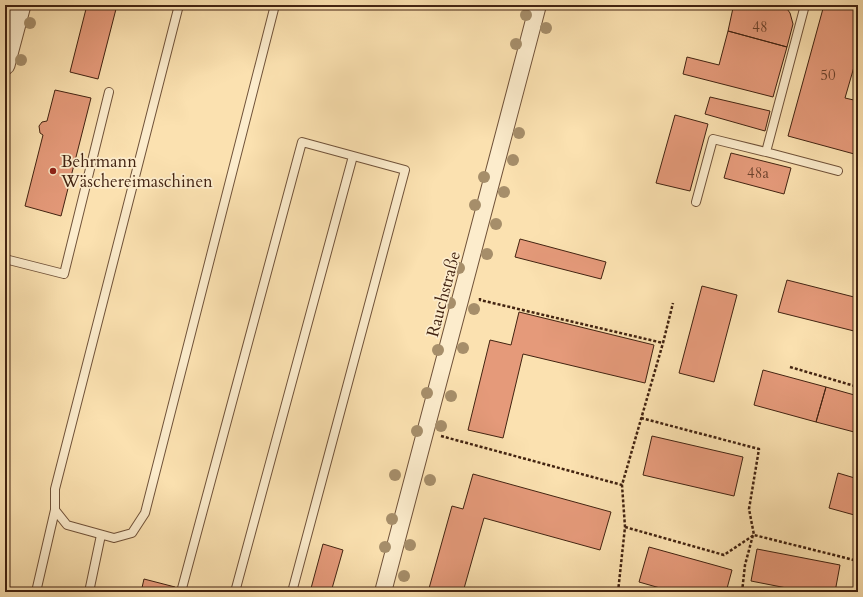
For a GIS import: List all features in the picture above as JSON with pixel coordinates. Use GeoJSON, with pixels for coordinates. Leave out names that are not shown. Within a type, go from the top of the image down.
{"type":"FeatureCollection","features":[{"type":"Feature","properties":{"kind":"street"},"geometry":{"type":"LineString","coordinates":[[5,65],[21,5]]}},
{"type":"Feature","properties":{"kind":"street","name":"Rauchstraße"},"geometry":{"type":"LineString","coordinates":[[383,592],[538,5]]}},
{"type":"Feature","properties":{"kind":"lane"},"geometry":{"type":"LineString","coordinates":[[36,592],[55,510],[55,490],[179,5]]}},
{"type":"Feature","properties":{"kind":"lane"},"geometry":{"type":"LineString","coordinates":[[55,510],[67,525],[114,538],[132,533],[145,513],[275,5]]}},
{"type":"Feature","properties":{"kind":"lane"},"geometry":{"type":"LineString","coordinates":[[766,152],[805,5]]}},
{"type":"Feature","properties":{"kind":"lane"},"geometry":{"type":"LineString","coordinates":[[5,259],[64,274],[109,92]]}},
{"type":"Feature","properties":{"kind":"lane"},"geometry":{"type":"LineString","coordinates":[[696,202],[713,139],[838,171]]}},
{"type":"Feature","properties":{"kind":"lane"},"geometry":{"type":"LineString","coordinates":[[180,592],[302,142],[405,170],[292,592]]}},
{"type":"Feature","properties":{"kind":"lane"},"geometry":{"type":"LineString","coordinates":[[235,592],[353,156]]}},
{"type":"Feature","properties":{"kind":"lane"},"geometry":{"type":"LineString","coordinates":[[89,592],[101,535]]}},
{"type":"Feature","properties":{"kind":"path"},"geometry":{"type":"LineString","coordinates":[[481,292],[480,300],[663,343]]}},
{"type":"Feature","properties":{"kind":"path"},"geometry":{"type":"LineString","coordinates":[[618,592],[625,527],[622,485],[673,303]]}},
{"type":"Feature","properties":{"kind":"path"},"geometry":{"type":"LineString","coordinates":[[790,367],[858,387]]}},
{"type":"Feature","properties":{"kind":"path"},"geometry":{"type":"LineString","coordinates":[[640,418],[759,449],[748,509],[754,535],[745,565],[742,592]]}},
{"type":"Feature","properties":{"kind":"path"},"geometry":{"type":"LineString","coordinates":[[426,432],[622,485]]}},
{"type":"Feature","properties":{"kind":"path"},"geometry":{"type":"LineString","coordinates":[[625,527],[724,555],[754,535],[858,560]]}},
{"type":"Feature","properties":{"kind":"building"},"geometry":{"type":"Polygon","coordinates":[[[87,5],[102,5],[116,9],[98,79],[70,72],[87,5]]]}},
{"type":"Feature","properties":{"kind":"building"},"geometry":{"type":"Polygon","coordinates":[[[735,5],[785,6],[790,13],[793,24],[787,47],[728,31],[735,5]]]}},
{"type":"Feature","properties":{"kind":"building"},"geometry":{"type":"Polygon","coordinates":[[[824,5],[858,5],[858,53],[845,98],[858,101],[858,155],[788,136],[824,5]]]}},
{"type":"Feature","properties":{"kind":"building"},"geometry":{"type":"Polygon","coordinates":[[[728,31],[787,47],[773,97],[683,74],[687,57],[719,65],[728,31]]]}},
{"type":"Feature","properties":{"kind":"building","name":"Behrmann Wäschereimaschinen"},"geometry":{"type":"Polygon","coordinates":[[[55,90],[91,98],[61,216],[25,206],[43,135],[40,133],[39,126],[42,122],[47,121],[55,90]]]}},
{"type":"Feature","properties":{"kind":"building"},"geometry":{"type":"Polygon","coordinates":[[[710,97],[770,111],[765,131],[705,114],[710,97]]]}},
{"type":"Feature","properties":{"kind":"building"},"geometry":{"type":"Polygon","coordinates":[[[675,115],[708,124],[690,191],[656,183],[675,115]]]}},
{"type":"Feature","properties":{"kind":"building"},"geometry":{"type":"Polygon","coordinates":[[[731,153],[791,168],[784,194],[724,178],[731,153]]]}},
{"type":"Feature","properties":{"kind":"building"},"geometry":{"type":"Polygon","coordinates":[[[520,239],[606,262],[601,279],[515,257],[520,239]]]}},
{"type":"Feature","properties":{"kind":"building"},"geometry":{"type":"Polygon","coordinates":[[[787,280],[858,298],[858,332],[778,312],[787,280]]]}},
{"type":"Feature","properties":{"kind":"building"},"geometry":{"type":"Polygon","coordinates":[[[702,286],[737,295],[714,382],[679,373],[702,286]]]}},
{"type":"Feature","properties":{"kind":"building"},"geometry":{"type":"Polygon","coordinates":[[[519,312],[654,345],[645,383],[523,354],[503,438],[468,430],[490,340],[511,345],[519,312]]]}},
{"type":"Feature","properties":{"kind":"building"},"geometry":{"type":"Polygon","coordinates":[[[763,370],[826,387],[816,422],[754,405],[763,370]]]}},
{"type":"Feature","properties":{"kind":"building"},"geometry":{"type":"Polygon","coordinates":[[[826,387],[858,396],[858,433],[816,422],[826,387]]]}},
{"type":"Feature","properties":{"kind":"building"},"geometry":{"type":"Polygon","coordinates":[[[652,436],[743,457],[734,496],[643,475],[652,436]]]}},
{"type":"Feature","properties":{"kind":"building"},"geometry":{"type":"Polygon","coordinates":[[[838,473],[858,479],[858,516],[829,508],[838,473]]]}},
{"type":"Feature","properties":{"kind":"building"},"geometry":{"type":"Polygon","coordinates":[[[473,474],[611,512],[600,550],[484,518],[463,592],[428,592],[452,506],[463,509],[473,474]]]}},
{"type":"Feature","properties":{"kind":"building"},"geometry":{"type":"Polygon","coordinates":[[[323,544],[343,550],[331,592],[310,592],[323,544]]]}},
{"type":"Feature","properties":{"kind":"building"},"geometry":{"type":"Polygon","coordinates":[[[649,547],[732,570],[726,592],[674,592],[639,582],[649,547]]]}},
{"type":"Feature","properties":{"kind":"building"},"geometry":{"type":"Polygon","coordinates":[[[757,549],[840,565],[835,592],[807,592],[751,581],[757,549]]]}},
{"type":"Feature","properties":{"kind":"building"},"geometry":{"type":"Polygon","coordinates":[[[144,579],[175,587],[174,592],[141,592],[144,579]]]}},
{"type":"Feature","properties":{"kind":"place","name":"Behrmann Wäschereimaschinen"},"geometry":{"type":"Point","coordinates":[53,171]}}]}
